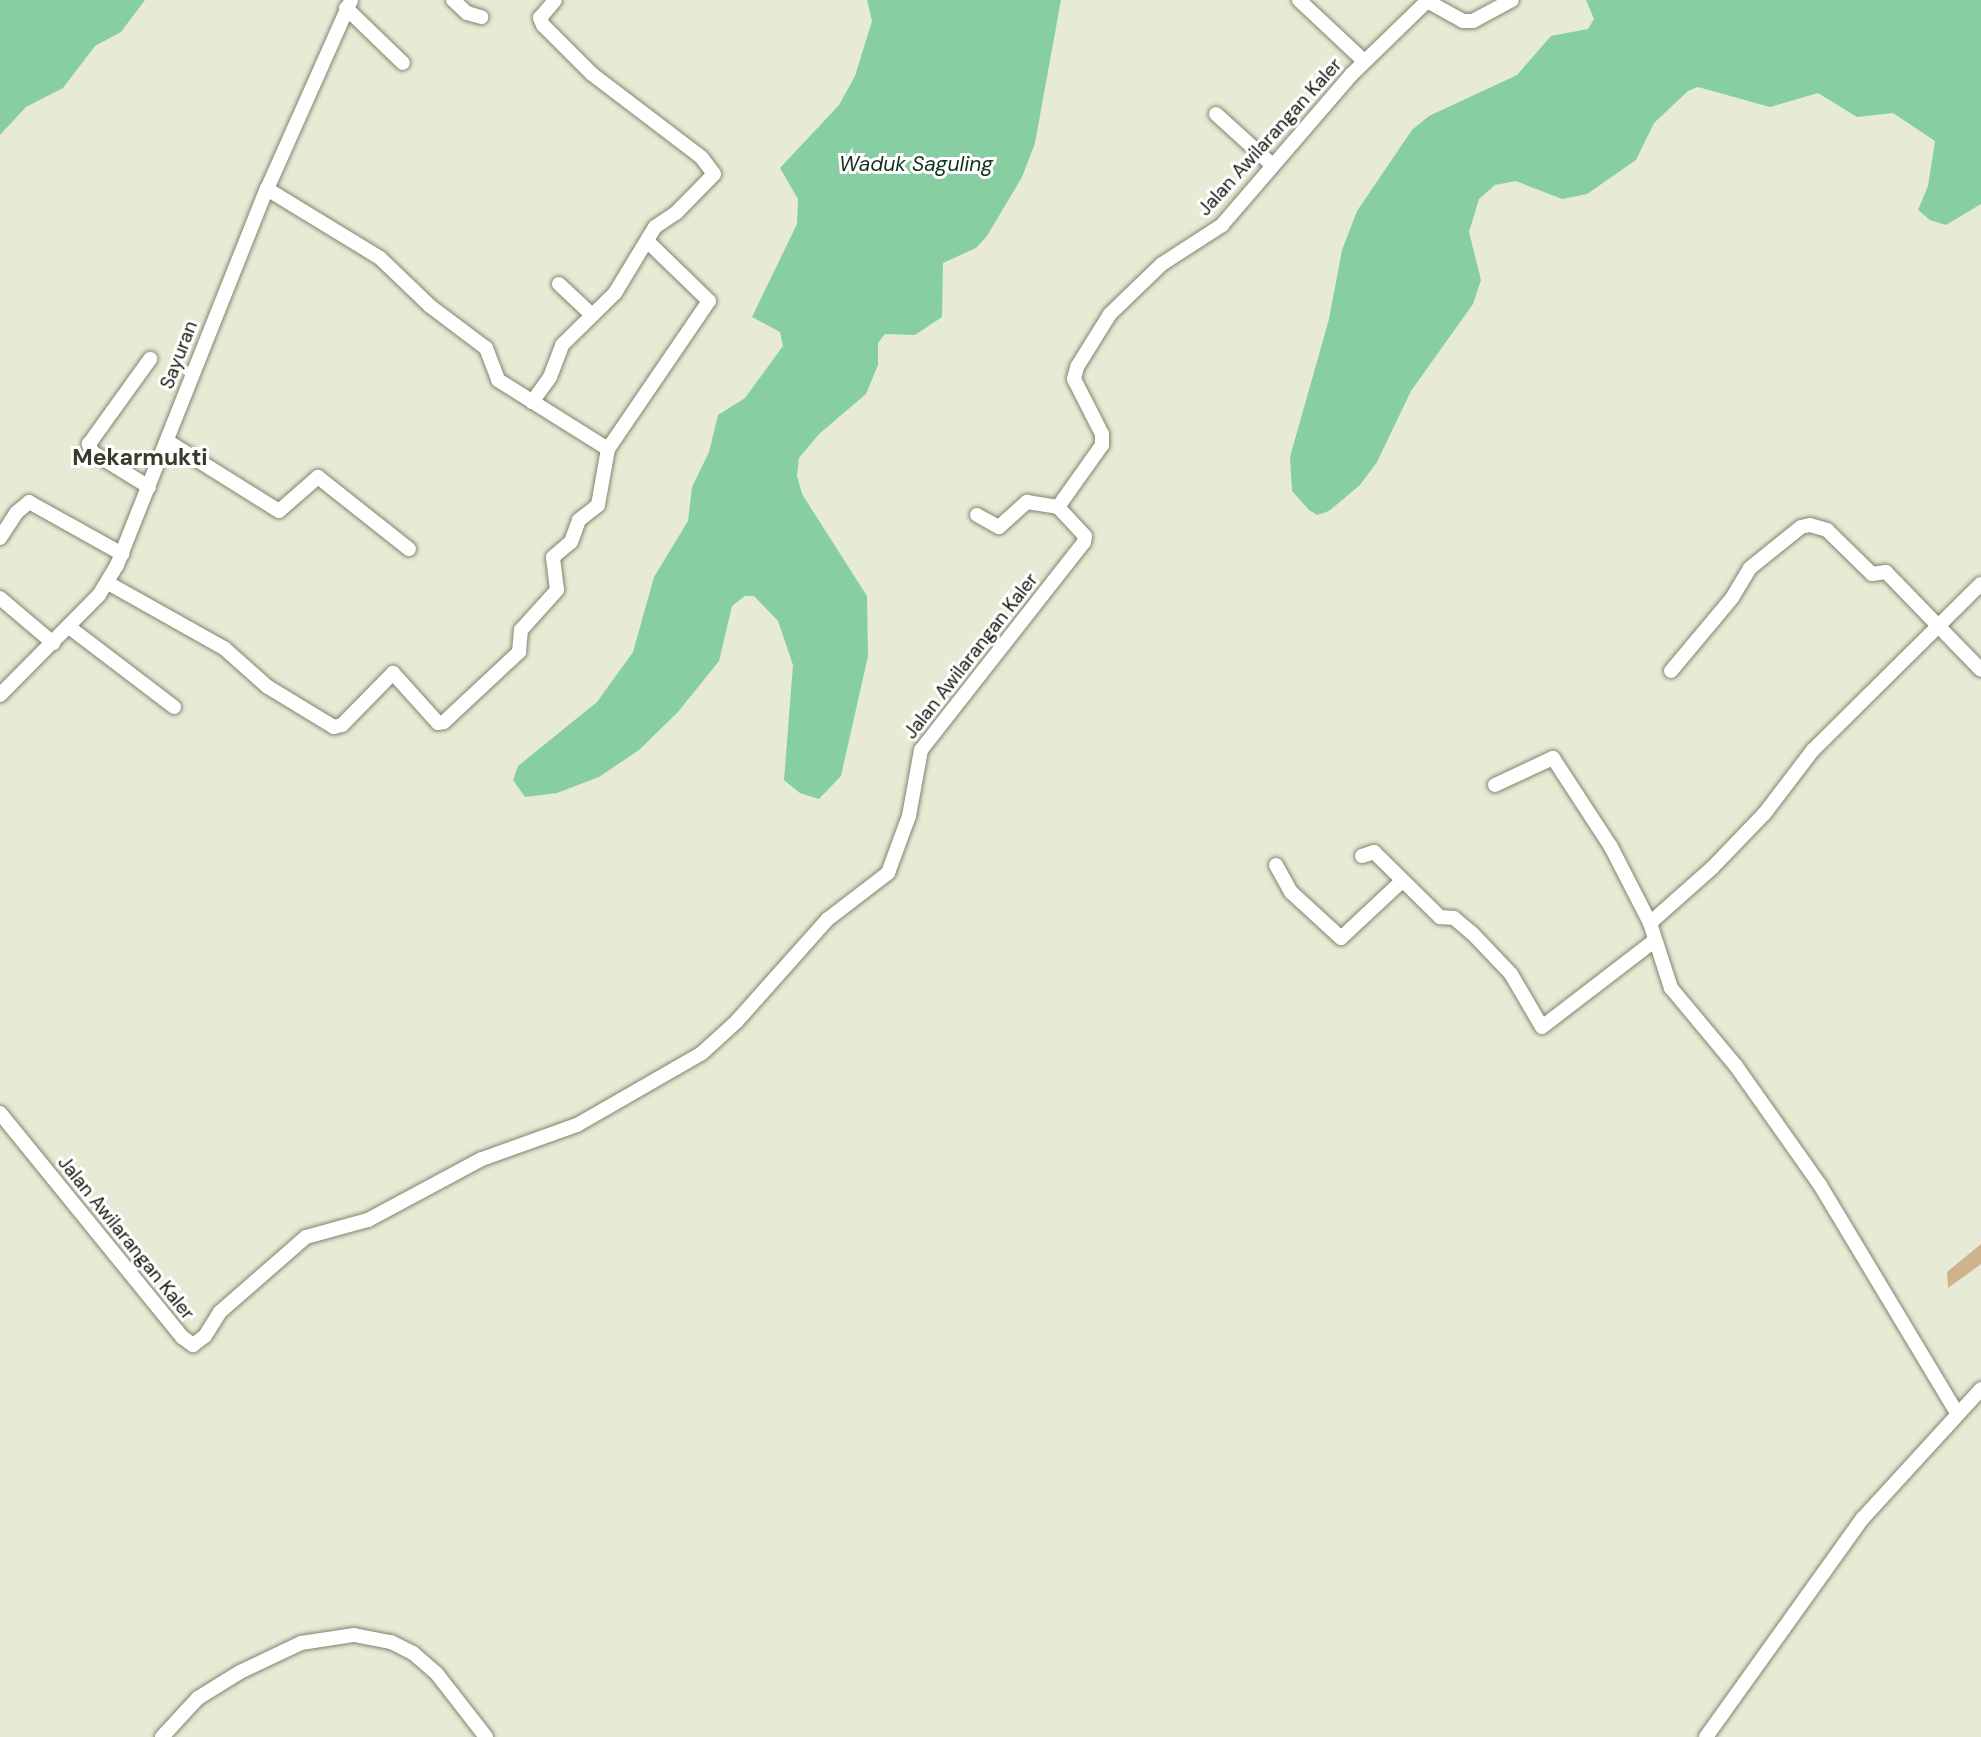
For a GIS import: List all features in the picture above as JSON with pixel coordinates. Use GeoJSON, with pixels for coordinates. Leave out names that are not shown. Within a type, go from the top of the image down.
{"type":"FeatureCollection","features":[{"type":"Feature","properties":{"kind":"street"},"geometry":{"type":"LineString","coordinates":[[453,0],[467,13],[481,17]]}},
{"type":"Feature","properties":{"kind":"street"},"geometry":{"type":"LineString","coordinates":[[532,402],[550,377],[562,345],[615,293],[659,223],[676,213],[714,172],[701,157],[592,74],[543,25],[540,18],[555,0]]}},
{"type":"Feature","properties":{"kind":"street"},"geometry":{"type":"LineString","coordinates":[[1299,0],[1364,61]]}},
{"type":"Feature","properties":{"kind":"street","name":"Jalan Awilarangan Kaler"},"geometry":{"type":"LineString","coordinates":[[0,1113],[181,1336],[193,1345],[205,1336],[219,1312],[306,1237],[368,1220],[482,1158],[590,1118],[720,1039],[828,919],[888,873],[909,816],[921,750],[1084,542],[1085,536],[1058,507],[1102,445],[1097,422],[1074,379],[1090,344],[1131,289],[1222,225],[1270,163],[1364,61],[1427,1],[1473,22],[1512,0]]}},
{"type":"Feature","properties":{"kind":"street"},"geometry":{"type":"LineString","coordinates":[[349,4],[403,63]]}},
{"type":"Feature","properties":{"kind":"street","name":"Sayuran"},"geometry":{"type":"LineString","coordinates":[[0,695],[108,583],[122,554],[267,189],[349,4]]}},
{"type":"Feature","properties":{"kind":"street"},"geometry":{"type":"LineString","coordinates":[[1216,114],[1270,163]]}},
{"type":"Feature","properties":{"kind":"street"},"geometry":{"type":"LineString","coordinates":[[267,189],[380,258],[430,306],[486,348],[498,380],[608,449]]}},
{"type":"Feature","properties":{"kind":"street"},"geometry":{"type":"LineString","coordinates":[[108,583],[224,648],[268,687],[334,727],[342,725],[393,673],[438,723],[444,722],[519,652],[521,630],[557,590],[553,557],[571,542],[579,520],[598,505],[608,449],[709,301],[647,241]]}},
{"type":"Feature","properties":{"kind":"street"},"geometry":{"type":"LineString","coordinates":[[559,284],[591,314]]}},
{"type":"Feature","properties":{"kind":"street"},"geometry":{"type":"LineString","coordinates":[[149,487],[92,452],[89,444],[150,359]]}},
{"type":"Feature","properties":{"kind":"street"},"geometry":{"type":"LineString","coordinates":[[167,441],[279,511],[288,509],[318,477],[409,549]]}},
{"type":"Feature","properties":{"kind":"street"},"geometry":{"type":"LineString","coordinates":[[0,538],[16,513],[29,502],[122,554]]}},
{"type":"Feature","properties":{"kind":"street"},"geometry":{"type":"LineString","coordinates":[[977,515],[999,527],[1027,502],[1058,507]]}},
{"type":"Feature","properties":{"kind":"street"},"geometry":{"type":"LineString","coordinates":[[1671,671],[1732,598],[1751,568],[1807,526],[1827,530],[1872,575],[1884,571],[1981,670]]}},
{"type":"Feature","properties":{"kind":"street"},"geometry":{"type":"LineString","coordinates":[[1650,923],[1713,867],[1765,813],[1813,750],[1936,625],[1981,584]]}},
{"type":"Feature","properties":{"kind":"street"},"geometry":{"type":"LineString","coordinates":[[0,598],[53,643]]}},
{"type":"Feature","properties":{"kind":"street"},"geometry":{"type":"LineString","coordinates":[[69,626],[174,707]]}},
{"type":"Feature","properties":{"kind":"street"},"geometry":{"type":"LineString","coordinates":[[1495,785],[1553,758],[1611,848],[1650,923],[1671,988],[1736,1066],[1820,1185],[1957,1412]]}},
{"type":"Feature","properties":{"kind":"street"},"geometry":{"type":"LineString","coordinates":[[1362,856],[1374,852],[1440,917],[1454,918],[1472,933],[1511,974],[1542,1027],[1654,941]]}},
{"type":"Feature","properties":{"kind":"street"},"geometry":{"type":"LineString","coordinates":[[1276,865],[1287,888],[1341,938],[1402,881]]}},
{"type":"Feature","properties":{"kind":"street"},"geometry":{"type":"LineString","coordinates":[[1706,1737],[1863,1518],[1957,1412],[1981,1389]]}},
{"type":"Feature","properties":{"kind":"street"},"geometry":{"type":"LineString","coordinates":[[162,1737],[198,1698],[240,1672],[301,1643],[354,1635],[391,1642],[413,1653],[437,1674],[486,1737]]}},
{"type":"Feature","properties":{"kind":"shaded area"},"geometry":{"type":"Polygon","coordinates":[[[1981,1244],[1981,1264],[1948,1288],[1947,1272],[1981,1244]]]}},
{"type":"Feature","properties":{"kind":"water"},"geometry":{"type":"Polygon","coordinates":[[[0,0],[145,0],[121,32],[95,46],[63,88],[26,107],[0,135],[0,0]]]}},
{"type":"Feature","properties":{"kind":"water","name":"Waduk Saguling"},"geometry":{"type":"Polygon","coordinates":[[[867,0],[1061,0],[1035,143],[1022,177],[987,236],[976,248],[943,263],[942,317],[915,335],[885,334],[878,343],[878,365],[866,394],[819,434],[799,458],[797,476],[802,494],[867,596],[868,656],[841,776],[819,799],[800,793],[784,780],[793,665],[778,621],[754,596],[745,596],[732,606],[719,661],[678,712],[639,750],[599,777],[557,793],[525,797],[513,780],[518,766],[597,702],[633,652],[654,577],[688,521],[692,487],[709,452],[718,415],[745,398],[783,346],[780,332],[752,317],[797,224],[798,199],[780,168],[839,105],[855,76],[872,21],[867,0]]]}},
{"type":"Feature","properties":{"kind":"water"},"geometry":{"type":"Polygon","coordinates":[[[1586,0],[1981,0],[1981,204],[1946,225],[1930,220],[1918,210],[1928,186],[1935,141],[1893,113],[1857,117],[1818,93],[1770,107],[1698,87],[1688,91],[1654,123],[1636,160],[1587,194],[1562,199],[1516,181],[1495,185],[1479,199],[1469,232],[1481,280],[1473,304],[1411,391],[1377,462],[1360,485],[1329,511],[1317,515],[1292,491],[1290,457],[1329,319],[1342,250],[1357,211],[1412,130],[1429,116],[1517,75],[1551,36],[1588,29],[1594,19],[1586,0]]]}},
{"type":"Feature","properties":{"kind":"district","name":"Mekarmukti"},"geometry":{"type":"Point","coordinates":[140,457]}}]}
